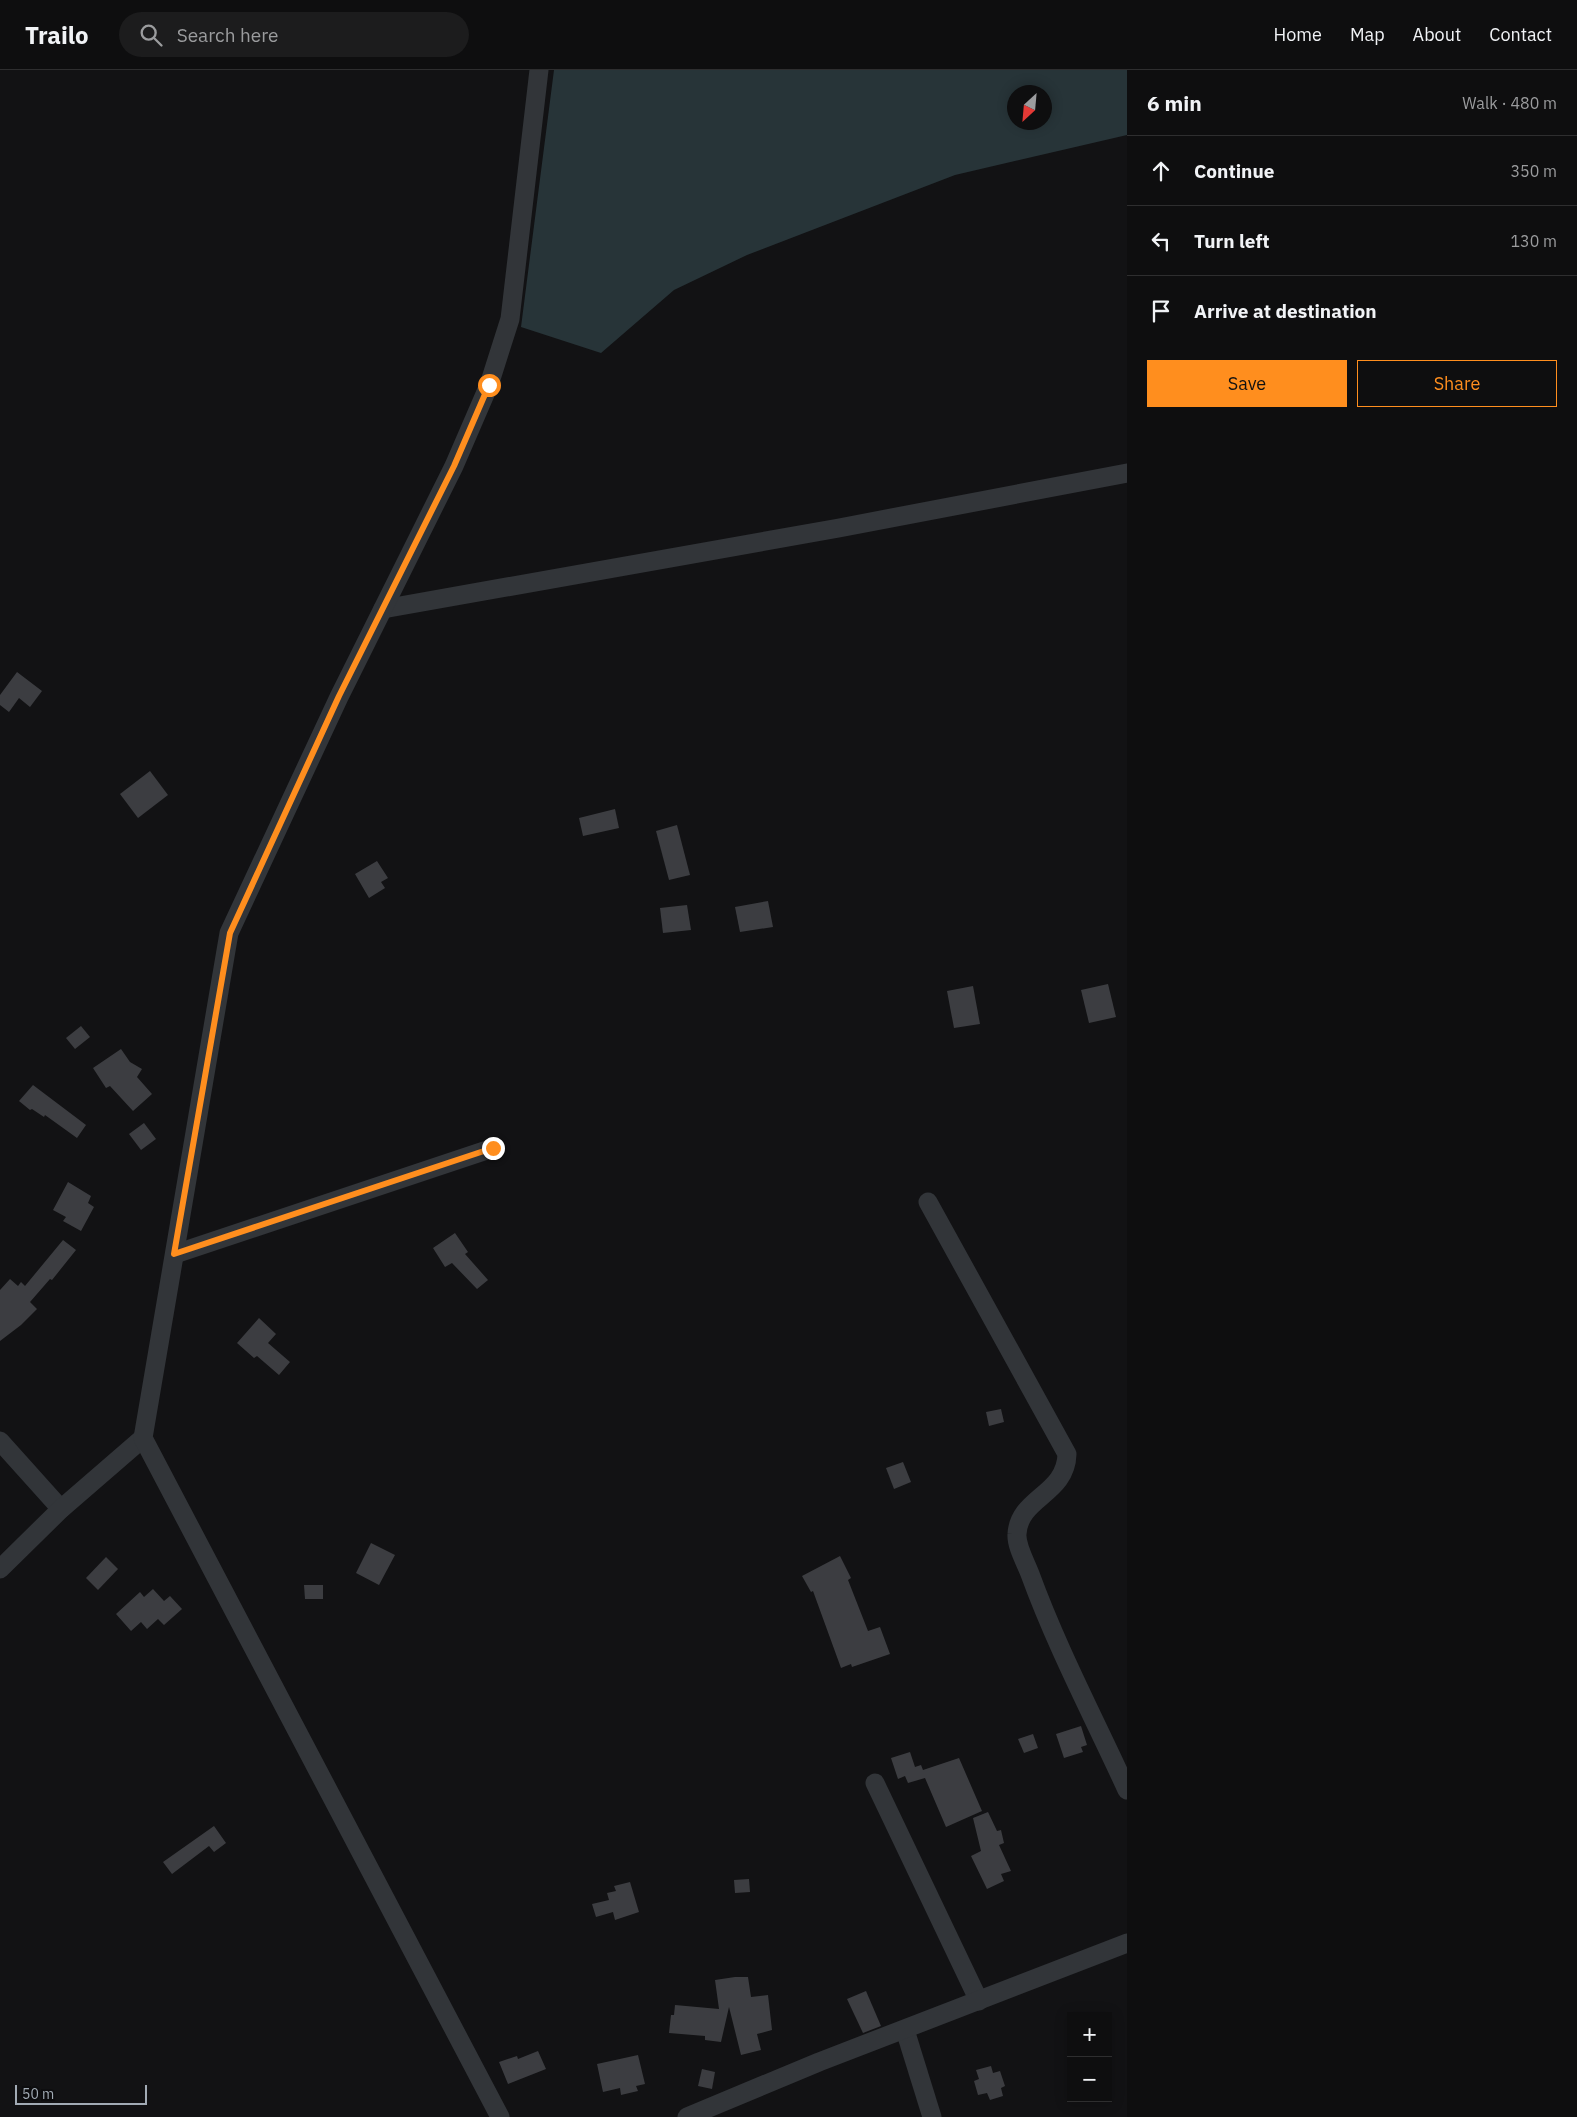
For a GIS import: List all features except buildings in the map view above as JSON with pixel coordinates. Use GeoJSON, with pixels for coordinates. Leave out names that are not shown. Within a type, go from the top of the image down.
{"type":"FeatureCollection","features":[{"type":"Feature","properties":{"kind":"street"},"geometry":{"type":"LineString","coordinates":[[500,2117],[143,1438],[230,933],[339,696],[458,457],[489,385],[510,319],[540,70]]}},
{"type":"Feature","properties":{"kind":"street"},"geometry":{"type":"LineString","coordinates":[[383,609],[839,528],[1127,473]]}},
{"type":"Feature","properties":{"kind":"street"},"geometry":{"type":"LineString","coordinates":[[174,1254],[493,1148]]}},
{"type":"Feature","properties":{"kind":"street"},"geometry":{"type":"LineString","coordinates":[[928,1202],[1067,1454],[1067,1466],[1060,1479],[1024,1513],[1018,1524],[1016,1537],[1042,1606],[1127,1790]]}},
{"type":"Feature","properties":{"kind":"street"},"geometry":{"type":"LineString","coordinates":[[0,1569],[61,1509],[143,1438]]}},
{"type":"Feature","properties":{"kind":"street"},"geometry":{"type":"LineString","coordinates":[[0,1441],[61,1509]]}},
{"type":"Feature","properties":{"kind":"street"},"geometry":{"type":"LineString","coordinates":[[875,1782],[979,2001]]}},
{"type":"Feature","properties":{"kind":"street"},"geometry":{"type":"LineString","coordinates":[[686,2117],[819,2062],[1127,1942]]}},
{"type":"Feature","properties":{"kind":"street"},"geometry":{"type":"LineString","coordinates":[[905,2030],[932,2117]]}},
{"type":"Feature","properties":{"kind":"shaded area"},"geometry":{"type":"Polygon","coordinates":[[[554,70],[1127,70],[1127,135],[955,175],[747,255],[674,290],[601,353],[521,327],[554,70]]]}},
{"type":"Feature","properties":{"kind":"route"},"geometry":{"type":"LineString","coordinates":[[489,385],[454,466],[339,696],[230,933],[174,1254],[493,1148]]}}]}
